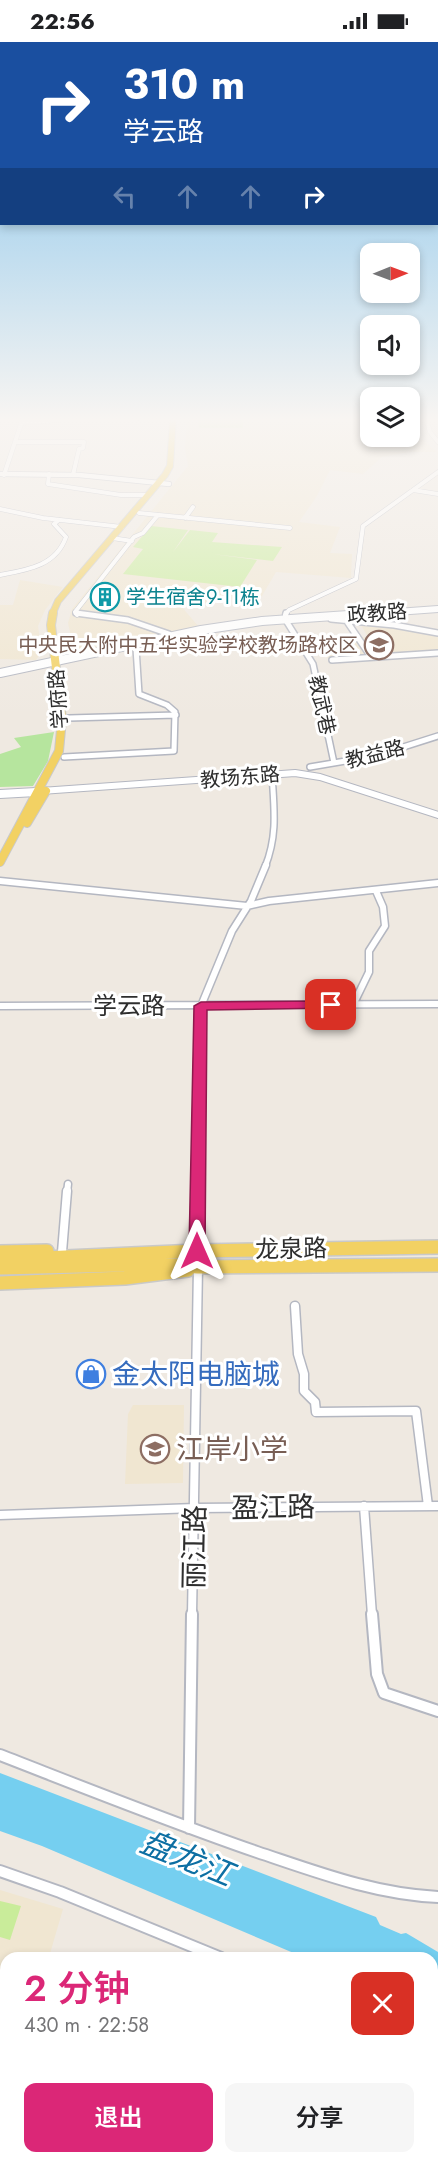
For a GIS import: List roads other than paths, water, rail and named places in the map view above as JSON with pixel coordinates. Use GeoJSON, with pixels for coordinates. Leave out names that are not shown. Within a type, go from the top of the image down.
{"type":"FeatureCollection","features":[{"type":"Feature","properties":{"kind":"main road","name":"学府路"},"geometry":{"type":"LineString","coordinates":[[0,862],[36,792],[55,761],[61,742],[62,719],[51,625],[55,606],[130,518]]}},
{"type":"Feature","properties":{"kind":"main road","name":"政教路"},"geometry":{"type":"LineString","coordinates":[[0,673],[201,630],[285,619],[438,609]]}},
{"type":"Feature","properties":{"kind":"main road"},"geometry":{"type":"LineString","coordinates":[[0,873],[46,790]]}},
{"type":"Feature","properties":{"kind":"main road"},"geometry":{"type":"LineString","coordinates":[[0,794],[36,792]]}},
{"type":"Feature","properties":{"kind":"main road","name":"龙泉路"},"geometry":{"type":"LineString","coordinates":[[1,1260],[197,1251],[438,1247]]}},
{"type":"Feature","properties":{"kind":"main road"},"geometry":{"type":"LineString","coordinates":[[1,1260],[62,1252],[92,1257]]}},
{"type":"Feature","properties":{"kind":"main road","name":"龙泉路"},"geometry":{"type":"LineString","coordinates":[[1,1260],[198,1267],[438,1265]]}},
{"type":"Feature","properties":{"kind":"main road"},"geometry":{"type":"LineString","coordinates":[[0,1277],[122,1273],[198,1267]]}},
{"type":"Feature","properties":{"kind":"main road"},"geometry":{"type":"LineString","coordinates":[[0,1283],[125,1278],[167,1274],[198,1267]]}},
{"type":"Feature","properties":{"kind":"street"},"geometry":{"type":"LineString","coordinates":[[48,518],[122,527]]}},
{"type":"Feature","properties":{"kind":"street"},"geometry":{"type":"LineString","coordinates":[[156,518],[143,533],[132,541],[75,610],[82,617],[128,620],[169,634]]}},
{"type":"Feature","properties":{"kind":"street"},"geometry":{"type":"LineString","coordinates":[[185,518],[290,528]]}},
{"type":"Feature","properties":{"kind":"street"},"geometry":{"type":"LineString","coordinates":[[285,619],[289,610],[356,579],[363,526],[374,518]]}},
{"type":"Feature","properties":{"kind":"street"},"geometry":{"type":"LineString","coordinates":[[0,575],[38,566],[54,557],[66,537],[54,524],[59,520]]}},
{"type":"Feature","properties":{"kind":"street"},"geometry":{"type":"LineString","coordinates":[[112,538],[132,541]]}},
{"type":"Feature","properties":{"kind":"street"},"geometry":{"type":"LineString","coordinates":[[356,614],[354,618],[360,622]]}},
{"type":"Feature","properties":{"kind":"street"},"geometry":{"type":"LineString","coordinates":[[316,617],[438,633]]}},
{"type":"Feature","properties":{"kind":"street","name":"教武巷"},"geometry":{"type":"LineString","coordinates":[[285,619],[314,664],[334,763]]}},
{"type":"Feature","properties":{"kind":"street"},"geometry":{"type":"LineString","coordinates":[[346,620],[371,657]]}},
{"type":"Feature","properties":{"kind":"street"},"geometry":{"type":"LineString","coordinates":[[64,757],[174,751],[176,715],[167,705],[139,694],[136,648],[133,644]]}},
{"type":"Feature","properties":{"kind":"street"},"geometry":{"type":"LineString","coordinates":[[332,660],[438,653]]}},
{"type":"Feature","properties":{"kind":"street"},"geometry":{"type":"LineString","coordinates":[[69,718],[176,715]]}},
{"type":"Feature","properties":{"kind":"street","name":"教益路"},"geometry":{"type":"LineString","coordinates":[[310,771],[334,763],[375,756],[438,736]]}},
{"type":"Feature","properties":{"kind":"street","name":"教场东路"},"geometry":{"type":"LineString","coordinates":[[36,792],[310,771],[438,815]]}},
{"type":"Feature","properties":{"kind":"street"},"geometry":{"type":"LineString","coordinates":[[197,1251],[201,1006],[232,931],[251,901],[273,848],[275,834],[272,774]]}},
{"type":"Feature","properties":{"kind":"street"},"geometry":{"type":"LineString","coordinates":[[0,880],[247,906],[269,901],[438,883]]}},
{"type":"Feature","properties":{"kind":"street"},"geometry":{"type":"LineString","coordinates":[[353,1005],[369,972],[369,951],[385,926],[383,906],[376,891]]}},
{"type":"Feature","properties":{"kind":"street","name":"学云路"},"geometry":{"type":"LineString","coordinates":[[0,1006],[438,1004]]}},
{"type":"Feature","properties":{"kind":"street"},"geometry":{"type":"LineString","coordinates":[[62,1252],[68,1184]]}},
{"type":"Feature","properties":{"kind":"street","name":"丽江路"},"geometry":{"type":"LineString","coordinates":[[189,1828],[198,1267]]}},
{"type":"Feature","properties":{"kind":"street"},"geometry":{"type":"LineString","coordinates":[[295,1306],[298,1354],[304,1374],[304,1391],[315,1402],[316,1412],[416,1411],[433,1506]]}},
{"type":"Feature","properties":{"kind":"street"},"geometry":{"type":"LineString","coordinates":[[364,1506],[377,1674],[384,1693],[438,1711]]}},
{"type":"Feature","properties":{"kind":"street","name":"盈江路"},"geometry":{"type":"LineString","coordinates":[[0,1515],[195,1508],[433,1506]]}},
{"type":"Feature","properties":{"kind":"street"},"geometry":{"type":"LineString","coordinates":[[0,1755],[189,1828],[354,1885],[413,1896],[438,1897]]}},
{"type":"Feature","properties":{"kind":"street"},"geometry":{"type":"LineString","coordinates":[[0,1871],[60,1892],[206,1952]]}},
{"type":"Feature","properties":{"kind":"water","name":"盘龙江"},"geometry":{"type":"Polygon","coordinates":[[[0,1773],[376,1917],[380,1925],[401,1934],[406,1933],[438,1952],[291,1952],[42,1846],[0,1831],[0,1773]]]}},
{"type":"Feature","properties":{"kind":"place","name":"学生宿舍9-11栋"},"geometry":{"type":"Point","coordinates":[105,597]}},
{"type":"Feature","properties":{"kind":"place","name":"中央民大附中五华实验学校教场路校区"},"geometry":{"type":"Point","coordinates":[379,645]}},
{"type":"Feature","properties":{"kind":"place","name":"金太阳电脑城"},"geometry":{"type":"Point","coordinates":[91,1374]}},
{"type":"Feature","properties":{"kind":"place","name":"江岸小学"},"geometry":{"type":"Point","coordinates":[155,1449]}}]}
